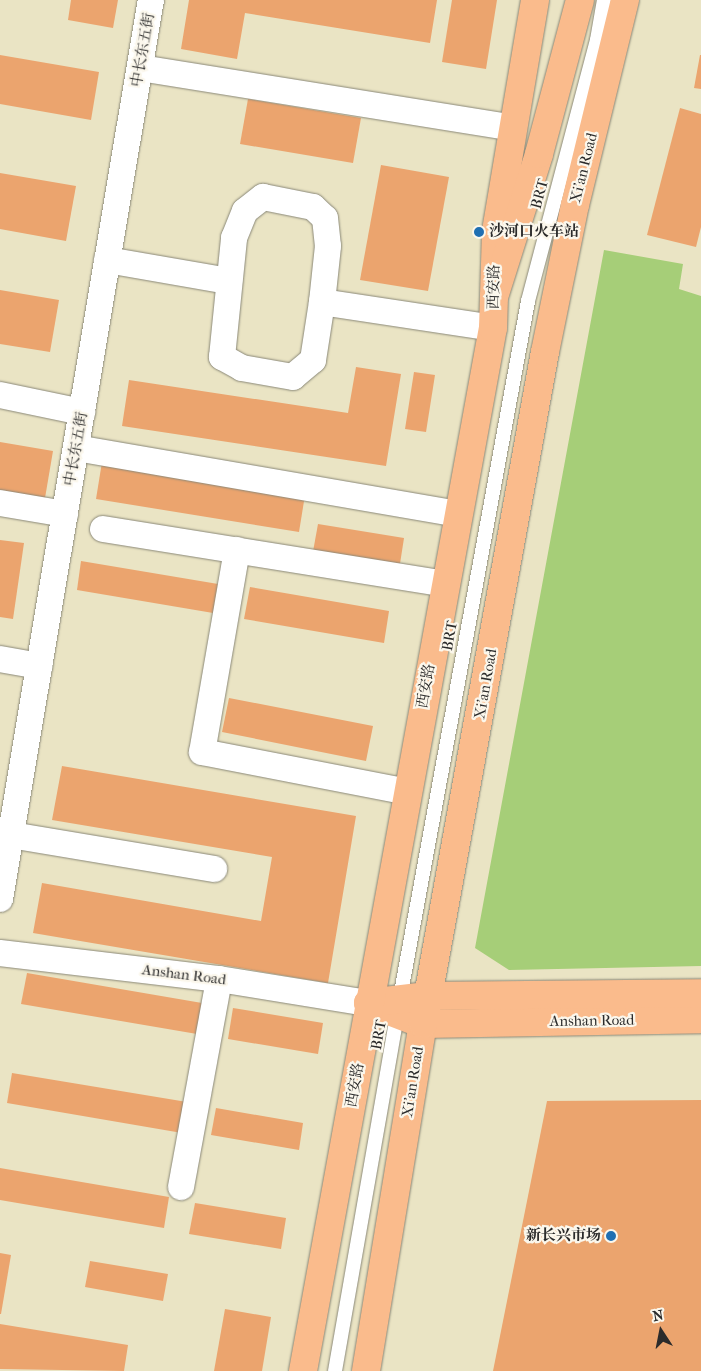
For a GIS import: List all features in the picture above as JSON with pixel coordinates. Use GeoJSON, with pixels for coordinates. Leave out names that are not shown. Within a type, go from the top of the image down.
{"type":"FeatureCollection","features":[{"type":"Feature","properties":{"kind":"main road","name":"西安路"},"geometry":{"type":"LineString","coordinates":[[303,1371],[368,1003],[492,328],[496,231],[535,0]]}},
{"type":"Feature","properties":{"kind":"main road"},"geometry":{"type":"LineString","coordinates":[[494,296],[539,154],[580,0]]}},
{"type":"Feature","properties":{"kind":"main road","name":"Xi'an Road"},"geometry":{"type":"LineString","coordinates":[[366,1371],[407,1013],[428,996],[545,352],[575,205],[625,0]]}},
{"type":"Feature","properties":{"kind":"main road","name":"Anshan Road"},"geometry":{"type":"LineString","coordinates":[[428,996],[701,992]]}},
{"type":"Feature","properties":{"kind":"main road","name":"Anshan Road"},"geometry":{"type":"LineString","coordinates":[[368,1003],[407,1013],[701,1019]]}},
{"type":"Feature","properties":{"kind":"street","name":"中长东五街"},"geometry":{"type":"LineString","coordinates":[[0,899],[151,0]]}},
{"type":"Feature","properties":{"kind":"street"},"geometry":{"type":"LineString","coordinates":[[140,68],[513,128]]}},
{"type":"Feature","properties":{"kind":"street"},"geometry":{"type":"LineString","coordinates":[[263,197],[313,207],[325,218],[328,246],[322,302],[314,360],[294,378],[242,368],[222,356],[234,238],[245,211],[263,197]]}},
{"type":"Feature","properties":{"kind":"street"},"geometry":{"type":"LineString","coordinates":[[108,260],[229,281]]}},
{"type":"Feature","properties":{"kind":"street"},"geometry":{"type":"LineString","coordinates":[[322,302],[492,328]]}},
{"type":"Feature","properties":{"kind":"street"},"geometry":{"type":"LineString","coordinates":[[0,395],[82,412]]}},
{"type":"Feature","properties":{"kind":"street"},"geometry":{"type":"LineString","coordinates":[[76,448],[458,514]]}},
{"type":"Feature","properties":{"kind":"street"},"geometry":{"type":"LineString","coordinates":[[0,503],[65,514]]}},
{"type":"Feature","properties":{"kind":"street"},"geometry":{"type":"LineString","coordinates":[[103,529],[445,584]]}},
{"type":"Feature","properties":{"kind":"street"},"geometry":{"type":"LineString","coordinates":[[237,550],[202,752],[407,792]]}},
{"type":"Feature","properties":{"kind":"street"},"geometry":{"type":"LineString","coordinates":[[0,659],[39,666]]}},
{"type":"Feature","properties":{"kind":"street"},"geometry":{"type":"LineString","coordinates":[[11,835],[214,869]]}},
{"type":"Feature","properties":{"kind":"street","name":"Anshan Road"},"geometry":{"type":"LineString","coordinates":[[0,953],[219,979],[368,1003]]}},
{"type":"Feature","properties":{"kind":"street"},"geometry":{"type":"LineString","coordinates":[[181,1188],[219,979]]}},
{"type":"Feature","properties":{"kind":"lane","name":"BRT"},"geometry":{"type":"LineString","coordinates":[[335,1371],[407,1013],[528,301],[597,40],[604,0]]}},
{"type":"Feature","properties":{"kind":"green space"},"geometry":{"type":"Polygon","coordinates":[[[604,250],[683,264],[679,289],[701,296],[701,966],[509,970],[475,948],[604,250]]]}},
{"type":"Feature","properties":{"kind":"building"},"geometry":{"type":"Polygon","coordinates":[[[71,0],[118,0],[113,28],[68,20],[71,0]]]}},
{"type":"Feature","properties":{"kind":"building"},"geometry":{"type":"Polygon","coordinates":[[[189,0],[437,0],[430,43],[245,13],[237,59],[181,49],[189,0]]]}},
{"type":"Feature","properties":{"kind":"building"},"geometry":{"type":"Polygon","coordinates":[[[452,0],[497,0],[486,69],[442,62],[452,0]]]}},
{"type":"Feature","properties":{"kind":"building"},"geometry":{"type":"Polygon","coordinates":[[[0,55],[99,72],[91,120],[0,104],[0,55]]]}},
{"type":"Feature","properties":{"kind":"building"},"geometry":{"type":"Polygon","coordinates":[[[701,55],[701,89],[694,88],[701,55]]]}},
{"type":"Feature","properties":{"kind":"building"},"geometry":{"type":"Polygon","coordinates":[[[248,99],[361,118],[353,163],[240,144],[248,99]]]}},
{"type":"Feature","properties":{"kind":"building"},"geometry":{"type":"Polygon","coordinates":[[[680,108],[701,114],[701,227],[696,247],[647,235],[680,108]]]}},
{"type":"Feature","properties":{"kind":"building"},"geometry":{"type":"Polygon","coordinates":[[[381,165],[449,177],[428,291],[360,280],[381,165]]]}},
{"type":"Feature","properties":{"kind":"building"},"geometry":{"type":"Polygon","coordinates":[[[0,173],[76,186],[66,241],[0,229],[0,173]]]}},
{"type":"Feature","properties":{"kind":"building"},"geometry":{"type":"Polygon","coordinates":[[[0,290],[59,300],[50,352],[0,344],[0,290]]]}},
{"type":"Feature","properties":{"kind":"building"},"geometry":{"type":"Polygon","coordinates":[[[356,367],[401,374],[386,466],[122,426],[129,380],[348,413],[356,367]]]}},
{"type":"Feature","properties":{"kind":"building"},"geometry":{"type":"Polygon","coordinates":[[[414,372],[435,375],[426,432],[405,429],[414,372]]]}},
{"type":"Feature","properties":{"kind":"building"},"geometry":{"type":"Polygon","coordinates":[[[0,442],[53,451],[45,498],[0,491],[0,442]]]}},
{"type":"Feature","properties":{"kind":"building"},"geometry":{"type":"Polygon","coordinates":[[[102,462],[305,495],[299,532],[96,499],[102,462]]]}},
{"type":"Feature","properties":{"kind":"building"},"geometry":{"type":"Polygon","coordinates":[[[318,524],[404,538],[399,570],[312,557],[318,524]]]}},
{"type":"Feature","properties":{"kind":"building"},"geometry":{"type":"Polygon","coordinates":[[[0,540],[24,543],[13,619],[0,617],[0,540]]]}},
{"type":"Feature","properties":{"kind":"building"},"geometry":{"type":"Polygon","coordinates":[[[81,561],[224,585],[219,614],[77,590],[81,561]]]}},
{"type":"Feature","properties":{"kind":"building"},"geometry":{"type":"Polygon","coordinates":[[[250,587],[389,611],[384,643],[244,619],[250,587]]]}},
{"type":"Feature","properties":{"kind":"building"},"geometry":{"type":"Polygon","coordinates":[[[229,698],[373,726],[366,761],[222,732],[229,698]]]}},
{"type":"Feature","properties":{"kind":"building"},"geometry":{"type":"Polygon","coordinates":[[[62,766],[356,816],[328,983],[33,933],[42,883],[261,921],[272,857],[52,820],[62,766]]]}},
{"type":"Feature","properties":{"kind":"building"},"geometry":{"type":"Polygon","coordinates":[[[27,973],[202,1003],[197,1034],[21,1004],[27,973]]]}},
{"type":"Feature","properties":{"kind":"building"},"geometry":{"type":"Polygon","coordinates":[[[233,1008],[323,1023],[318,1054],[228,1039],[233,1008]]]}},
{"type":"Feature","properties":{"kind":"building"},"geometry":{"type":"Polygon","coordinates":[[[12,1073],[187,1102],[182,1133],[7,1103],[12,1073]]]}},
{"type":"Feature","properties":{"kind":"building","name":"新长兴市场"},"geometry":{"type":"Polygon","coordinates":[[[701,1100],[701,1371],[493,1371],[547,1101],[701,1100]]]}},
{"type":"Feature","properties":{"kind":"building"},"geometry":{"type":"Polygon","coordinates":[[[216,1108],[303,1123],[299,1150],[211,1135],[216,1108]]]}},
{"type":"Feature","properties":{"kind":"building"},"geometry":{"type":"Polygon","coordinates":[[[0,1168],[169,1197],[164,1228],[0,1200],[0,1168]]]}},
{"type":"Feature","properties":{"kind":"building"},"geometry":{"type":"Polygon","coordinates":[[[195,1203],[286,1218],[281,1249],[189,1234],[195,1203]]]}},
{"type":"Feature","properties":{"kind":"building"},"geometry":{"type":"Polygon","coordinates":[[[0,1253],[11,1255],[1,1314],[0,1314],[0,1253]]]}},
{"type":"Feature","properties":{"kind":"building"},"geometry":{"type":"Polygon","coordinates":[[[90,1261],[168,1274],[163,1301],[85,1287],[90,1261]]]}},
{"type":"Feature","properties":{"kind":"building"},"geometry":{"type":"Polygon","coordinates":[[[225,1309],[271,1317],[262,1371],[214,1371],[225,1309]]]}},
{"type":"Feature","properties":{"kind":"building"},"geometry":{"type":"Polygon","coordinates":[[[0,1324],[128,1345],[124,1371],[0,1369],[0,1324]]]}},
{"type":"Feature","properties":{"kind":"place","name":"沙河口火车站"},"geometry":{"type":"Point","coordinates":[479,232]}},
{"type":"Feature","properties":{"kind":"place","name":"新长兴市场"},"geometry":{"type":"Point","coordinates":[611,1236]}}]}
